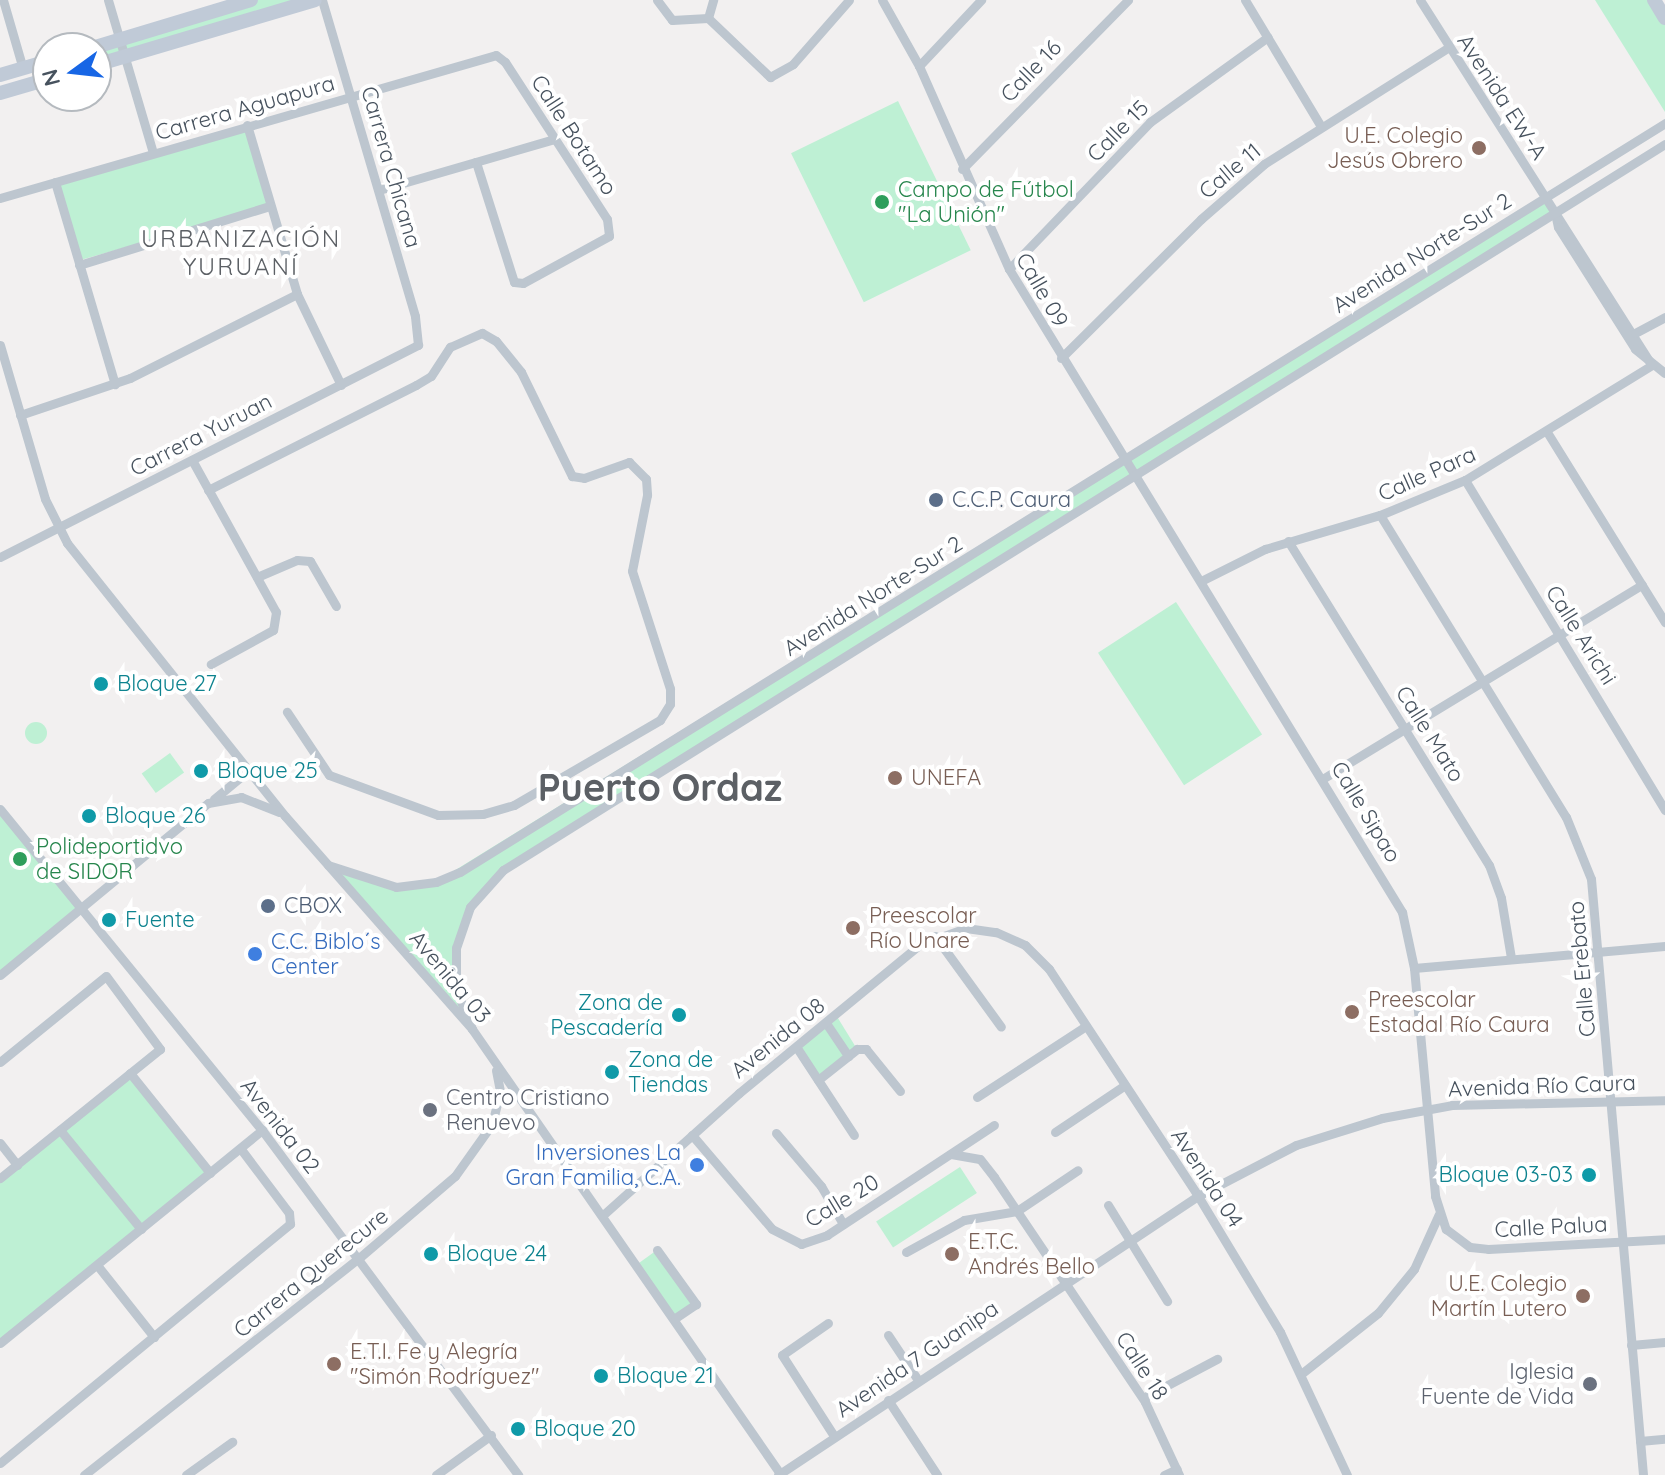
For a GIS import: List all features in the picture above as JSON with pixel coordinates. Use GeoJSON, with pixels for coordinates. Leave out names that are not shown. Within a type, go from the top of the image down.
{"type":"FeatureCollection","features":[{"type":"Feature","properties":{"kind":"street"},"geometry":{"type":"LineString","coordinates":[[3,0],[23,69]]}},
{"type":"Feature","properties":{"kind":"street"},"geometry":{"type":"LineString","coordinates":[[108,0],[153,153]]}},
{"type":"Feature","properties":{"kind":"street"},"geometry":{"type":"LineString","coordinates":[[112,42],[251,0]]}},
{"type":"Feature","properties":{"kind":"street"},"geometry":{"type":"LineString","coordinates":[[112,60],[315,0]]}},
{"type":"Feature","properties":{"kind":"street","name":"Carrera Chicana"},"geometry":{"type":"LineString","coordinates":[[322,0],[415,316],[418,345]]}},
{"type":"Feature","properties":{"kind":"street"},"geometry":{"type":"LineString","coordinates":[[657,0],[672,20],[708,18],[770,77],[793,64],[849,0]]}},
{"type":"Feature","properties":{"kind":"street"},"geometry":{"type":"LineString","coordinates":[[708,18],[713,0]]}},
{"type":"Feature","properties":{"kind":"street","name":"Calle 09"},"geometry":{"type":"LineString","coordinates":[[882,0],[919,66],[962,169],[1009,269],[1126,460]]}},
{"type":"Feature","properties":{"kind":"street"},"geometry":{"type":"LineString","coordinates":[[919,66],[981,0]]}},
{"type":"Feature","properties":{"kind":"street","name":"Calle 16"},"geometry":{"type":"LineString","coordinates":[[962,169],[1128,0]]}},
{"type":"Feature","properties":{"kind":"street"},"geometry":{"type":"LineString","coordinates":[[1245,0],[1320,125]]}},
{"type":"Feature","properties":{"kind":"street","name":"Avenida EW-A"},"geometry":{"type":"LineString","coordinates":[[1420,0],[1555,213]]}},
{"type":"Feature","properties":{"kind":"street"},"geometry":{"type":"LineString","coordinates":[[1654,0],[1665,18]]}},
{"type":"Feature","properties":{"kind":"street","name":"Calle 15"},"geometry":{"type":"LineString","coordinates":[[1009,269],[1150,122],[1268,37]]}},
{"type":"Feature","properties":{"kind":"street","name":"Calle 11"},"geometry":{"type":"LineString","coordinates":[[1061,358],[1221,200],[1320,125],[1449,47]]}},
{"type":"Feature","properties":{"kind":"street","name":"Carrera Aguapura"},"geometry":{"type":"LineString","coordinates":[[0,198],[247,125],[501,57]]}},
{"type":"Feature","properties":{"kind":"street","name":"Calle Botamo"},"geometry":{"type":"LineString","coordinates":[[476,162],[511,279],[523,283],[609,236],[607,219],[501,57]]}},
{"type":"Feature","properties":{"kind":"street"},"geometry":{"type":"LineString","coordinates":[[0,75],[32,66]]}},
{"type":"Feature","properties":{"kind":"street"},"geometry":{"type":"LineString","coordinates":[[0,93],[32,84]]}},
{"type":"Feature","properties":{"kind":"street","name":"Avenida Norte-Sur 2"},"geometry":{"type":"LineString","coordinates":[[328,865],[388,886],[447,879],[1665,123]]}},
{"type":"Feature","properties":{"kind":"street"},"geometry":{"type":"LineString","coordinates":[[247,125],[297,294],[341,385]]}},
{"type":"Feature","properties":{"kind":"street"},"geometry":{"type":"LineString","coordinates":[[379,190],[555,139]]}},
{"type":"Feature","properties":{"kind":"street","name":"Avenida Norte-Sur 2"},"geometry":{"type":"LineString","coordinates":[[472,1029],[456,989],[456,948],[470,907],[503,870],[1665,144]]}},
{"type":"Feature","properties":{"kind":"street"},"geometry":{"type":"LineString","coordinates":[[55,182],[115,384]]}},
{"type":"Feature","properties":{"kind":"street"},"geometry":{"type":"LineString","coordinates":[[79,265],[270,206]]}},
{"type":"Feature","properties":{"kind":"street"},"geometry":{"type":"LineString","coordinates":[[1555,213],[1635,333],[1652,365]]}},
{"type":"Feature","properties":{"kind":"street"},"geometry":{"type":"LineString","coordinates":[[1555,213],[1558,227],[1635,349],[1665,373]]}},
{"type":"Feature","properties":{"kind":"street"},"geometry":{"type":"LineString","coordinates":[[20,415],[115,384],[297,294]]}},
{"type":"Feature","properties":{"kind":"street"},"geometry":{"type":"LineString","coordinates":[[1635,333],[1665,317]]}},
{"type":"Feature","properties":{"kind":"street"},"geometry":{"type":"LineString","coordinates":[[208,490],[416,385],[431,376],[450,347],[482,333],[502,347],[521,372],[572,476],[584,478],[629,462],[646,479],[632,571],[670,689],[660,720],[514,805],[483,814],[438,815],[329,775],[287,712]]}},
{"type":"Feature","properties":{"kind":"street","name":"Avenida 03"},"geometry":{"type":"LineString","coordinates":[[0,345],[58,528],[285,816],[472,1029],[675,1318],[780,1474]]}},
{"type":"Feature","properties":{"kind":"street","name":"Carrera Yuruan"},"geometry":{"type":"LineString","coordinates":[[0,557],[418,345]]}},
{"type":"Feature","properties":{"kind":"street","name":"Calle Para"},"geometry":{"type":"LineString","coordinates":[[1201,581],[1288,541],[1380,515],[1465,480],[1652,365]]}},
{"type":"Feature","properties":{"kind":"street"},"geometry":{"type":"LineString","coordinates":[[1547,432],[1665,622]]}},
{"type":"Feature","properties":{"kind":"street"},"geometry":{"type":"LineString","coordinates":[[192,460],[276,612],[273,630],[211,664]]}},
{"type":"Feature","properties":{"kind":"street","name":"Calle Sipao"},"geometry":{"type":"LineString","coordinates":[[1126,460],[1324,778],[1402,912],[1414,968],[1439,1214],[1446,1229]]}},
{"type":"Feature","properties":{"kind":"street","name":"Calle Arichi"},"geometry":{"type":"LineString","coordinates":[[1465,480],[1655,788],[1665,810]]}},
{"type":"Feature","properties":{"kind":"street","name":"Calle Erebato"},"geometry":{"type":"LineString","coordinates":[[1380,515],[1577,840],[1591,879],[1643,1475]]}},
{"type":"Feature","properties":{"kind":"street","name":"Calle Mato"},"geometry":{"type":"LineString","coordinates":[[1288,541],[1489,865],[1501,898],[1511,958]]}},
{"type":"Feature","properties":{"kind":"street"},"geometry":{"type":"LineString","coordinates":[[257,577],[307,559],[336,606]]}},
{"type":"Feature","properties":{"kind":"street"},"geometry":{"type":"LineString","coordinates":[[1324,778],[1642,585]]}},
{"type":"Feature","properties":{"kind":"street"},"geometry":{"type":"LineString","coordinates":[[0,975],[249,770]]}},
{"type":"Feature","properties":{"kind":"street"},"geometry":{"type":"LineString","coordinates":[[1655,788],[1665,782]]}},
{"type":"Feature","properties":{"kind":"street"},"geometry":{"type":"LineString","coordinates":[[208,803],[241,797],[285,816]]}},
{"type":"Feature","properties":{"kind":"street","name":"Avenida 02"},"geometry":{"type":"LineString","coordinates":[[0,809],[262,1130],[491,1435],[514,1474]]}},
{"type":"Feature","properties":{"kind":"street","name":"Avenida 08"},"geometry":{"type":"LineString","coordinates":[[603,1215],[692,1135],[935,936],[966,928],[996,932]]}},
{"type":"Feature","properties":{"kind":"street","name":"Avenida 04"},"geometry":{"type":"LineString","coordinates":[[996,932],[1036,954],[1198,1196],[1301,1374],[1347,1475]]}},
{"type":"Feature","properties":{"kind":"street"},"geometry":{"type":"LineString","coordinates":[[935,936],[1001,1027]]}},
{"type":"Feature","properties":{"kind":"street"},"geometry":{"type":"LineString","coordinates":[[1414,968],[1665,946]]}},
{"type":"Feature","properties":{"kind":"street"},"geometry":{"type":"LineString","coordinates":[[0,1062],[106,976],[160,1049],[0,1178]]}},
{"type":"Feature","properties":{"kind":"street"},"geometry":{"type":"LineString","coordinates":[[826,1023],[853,1053]]}},
{"type":"Feature","properties":{"kind":"street"},"geometry":{"type":"LineString","coordinates":[[977,1097],[1086,1026]]}},
{"type":"Feature","properties":{"kind":"street"},"geometry":{"type":"LineString","coordinates":[[797,1048],[854,1135]]}},
{"type":"Feature","properties":{"kind":"street"},"geometry":{"type":"LineString","coordinates":[[818,1080],[853,1053],[869,1052],[900,1091]]}},
{"type":"Feature","properties":{"kind":"street","name":"Carrera Querecure"},"geometry":{"type":"LineString","coordinates":[[84,1475],[359,1258],[433,1195],[477,1150],[497,1109],[500,1091],[492,1059]]}},
{"type":"Feature","properties":{"kind":"street"},"geometry":{"type":"LineString","coordinates":[[130,1073],[210,1173]]}},
{"type":"Feature","properties":{"kind":"street"},"geometry":{"type":"LineString","coordinates":[[1055,1132],[1125,1085]]}},
{"type":"Feature","properties":{"kind":"street","name":"Avenida Río Caura"},"geometry":{"type":"LineString","coordinates":[[1198,1196],[1296,1145],[1427,1109],[1665,1100]]}},
{"type":"Feature","properties":{"kind":"street","name":"Calle 20"},"geometry":{"type":"LineString","coordinates":[[692,1135],[782,1238],[811,1243],[994,1125]]}},
{"type":"Feature","properties":{"kind":"street"},"geometry":{"type":"LineString","coordinates":[[60,1130],[141,1229]]}},
{"type":"Feature","properties":{"kind":"street"},"geometry":{"type":"LineString","coordinates":[[0,1343],[262,1130]]}},
{"type":"Feature","properties":{"kind":"street"},"geometry":{"type":"LineString","coordinates":[[776,1133],[821,1186],[843,1224]]}},
{"type":"Feature","properties":{"kind":"street"},"geometry":{"type":"LineString","coordinates":[[0,1143],[17,1165]]}},
{"type":"Feature","properties":{"kind":"street"},"geometry":{"type":"LineString","coordinates":[[0,1463],[290,1224],[289,1213],[240,1148]]}},
{"type":"Feature","properties":{"kind":"street"},"geometry":{"type":"LineString","coordinates":[[951,1154],[980,1159],[1065,1281]]}},
{"type":"Feature","properties":{"kind":"street"},"geometry":{"type":"LineString","coordinates":[[906,1252],[964,1220],[1017,1211],[1078,1170]]}},
{"type":"Feature","properties":{"kind":"street","name":"Avenida 7 Guanipa"},"geometry":{"type":"LineString","coordinates":[[780,1474],[1065,1281],[1198,1196]]}},
{"type":"Feature","properties":{"kind":"street"},"geometry":{"type":"LineString","coordinates":[[1108,1205],[1132,1238],[1167,1301]]}},
{"type":"Feature","properties":{"kind":"street"},"geometry":{"type":"LineString","coordinates":[[1301,1374],[1378,1313],[1414,1269],[1439,1214]]}},
{"type":"Feature","properties":{"kind":"street","name":"Calle Palua"},"geometry":{"type":"LineString","coordinates":[[1446,1229],[1470,1247],[1488,1249],[1665,1239]]}},
{"type":"Feature","properties":{"kind":"street"},"geometry":{"type":"LineString","coordinates":[[657,1250],[696,1304],[675,1318]]}},
{"type":"Feature","properties":{"kind":"street"},"geometry":{"type":"LineString","coordinates":[[97,1265],[154,1337]]}},
{"type":"Feature","properties":{"kind":"street","name":"Calle 18"},"geometry":{"type":"LineString","coordinates":[[1065,1281],[1143,1398],[1178,1472]]}},
{"type":"Feature","properties":{"kind":"street"},"geometry":{"type":"LineString","coordinates":[[828,1323],[782,1355],[834,1436]]}},
{"type":"Feature","properties":{"kind":"street"},"geometry":{"type":"LineString","coordinates":[[888,1335],[918,1380]]}},
{"type":"Feature","properties":{"kind":"street"},"geometry":{"type":"LineString","coordinates":[[1631,1345],[1665,1342]]}},
{"type":"Feature","properties":{"kind":"street"},"geometry":{"type":"LineString","coordinates":[[1143,1398],[1217,1359]]}},
{"type":"Feature","properties":{"kind":"street"},"geometry":{"type":"LineString","coordinates":[[888,1400],[937,1475]]}},
{"type":"Feature","properties":{"kind":"street"},"geometry":{"type":"LineString","coordinates":[[436,1475],[491,1435]]}},
{"type":"Feature","properties":{"kind":"street"},"geometry":{"type":"LineString","coordinates":[[1640,1441],[1665,1439]]}},
{"type":"Feature","properties":{"kind":"street"},"geometry":{"type":"LineString","coordinates":[[186,1475],[232,1442]]}},
{"type":"Feature","properties":{"kind":"street"},"geometry":{"type":"LineString","coordinates":[[1164,1475],[1178,1472]]}},
{"type":"Feature","properties":{"kind":"green space"},"geometry":{"type":"Polygon","coordinates":[[[251,0],[315,0],[112,60],[112,43],[251,0]]]}},
{"type":"Feature","properties":{"kind":"green space"},"geometry":{"type":"Polygon","coordinates":[[[1595,0],[1654,0],[1665,18],[1665,112],[1595,0]]]}},
{"type":"Feature","properties":{"kind":"green space","name":"Campo de Fútbol \"La Unión\""},"geometry":{"type":"Polygon","coordinates":[[[898,101],[971,250],[864,302],[791,153],[898,101]]]}},
{"type":"Feature","properties":{"kind":"green space"},"geometry":{"type":"Polygon","coordinates":[[[247,125],[270,206],[78,261],[55,180],[247,125]]]}},
{"type":"Feature","properties":{"kind":"green space"},"geometry":{"type":"Polygon","coordinates":[[[1545,197],[1555,213],[503,870],[470,907],[455,974],[472,1029],[328,865],[380,885],[436,882],[1545,197]]]}},
{"type":"Feature","properties":{"kind":"green space"},"geometry":{"type":"Polygon","coordinates":[[[1176,602],[1262,735],[1184,785],[1098,653],[1176,602]]]}},
{"type":"Feature","properties":{"kind":"green space"},"geometry":{"type":"Polygon","coordinates":[[[36,722],[44,725],[47,733],[44,741],[36,744],[28,741],[25,733],[28,725],[36,722]]]}},
{"type":"Feature","properties":{"kind":"green space"},"geometry":{"type":"Polygon","coordinates":[[[170,753],[184,772],[156,793],[142,774],[170,753]]]}},
{"type":"Feature","properties":{"kind":"green space","name":"Polideportidvo de SIDOR"},"geometry":{"type":"Polygon","coordinates":[[[0,808],[80,910],[0,974],[0,808]]]}},
{"type":"Feature","properties":{"kind":"green space"},"geometry":{"type":"Polygon","coordinates":[[[836,1015],[857,1049],[818,1080],[797,1048],[836,1015]]]}},
{"type":"Feature","properties":{"kind":"green space"},"geometry":{"type":"Polygon","coordinates":[[[130,1073],[210,1173],[0,1342],[0,1179],[130,1073]]]}},
{"type":"Feature","properties":{"kind":"green space"},"geometry":{"type":"Polygon","coordinates":[[[960,1167],[977,1193],[893,1247],[876,1221],[960,1167]]]}},
{"type":"Feature","properties":{"kind":"green space"},"geometry":{"type":"Polygon","coordinates":[[[657,1250],[696,1304],[677,1318],[638,1264],[657,1250]]]}},
{"type":"Feature","properties":{"kind":"place","name":"U.E. Colegio Jesús Obrero"},"geometry":{"type":"Point","coordinates":[1479,148]}},
{"type":"Feature","properties":{"kind":"place","name":"Campo de Fútbol \"La Unión\""},"geometry":{"type":"Point","coordinates":[882,202]}},
{"type":"Feature","properties":{"kind":"place","name":"C.C.P. Caura"},"geometry":{"type":"Point","coordinates":[936,500]}},
{"type":"Feature","properties":{"kind":"place","name":"Bloque 27"},"geometry":{"type":"Point","coordinates":[101,684]}},
{"type":"Feature","properties":{"kind":"place","name":"Bloque 25"},"geometry":{"type":"Point","coordinates":[201,771]}},
{"type":"Feature","properties":{"kind":"place","name":"UNEFA"},"geometry":{"type":"Point","coordinates":[895,778]}},
{"type":"Feature","properties":{"kind":"place","name":"Bloque 26"},"geometry":{"type":"Point","coordinates":[89,816]}},
{"type":"Feature","properties":{"kind":"place","name":"Polideportidvo de SIDOR"},"geometry":{"type":"Point","coordinates":[20,859]}},
{"type":"Feature","properties":{"kind":"place","name":"CBOX"},"geometry":{"type":"Point","coordinates":[268,906]}},
{"type":"Feature","properties":{"kind":"place","name":"Fuente"},"geometry":{"type":"Point","coordinates":[109,920]}},
{"type":"Feature","properties":{"kind":"place","name":"Preescolar Río Unare"},"geometry":{"type":"Point","coordinates":[853,928]}},
{"type":"Feature","properties":{"kind":"place","name":"C.C. Biblo´s Center"},"geometry":{"type":"Point","coordinates":[255,954]}},
{"type":"Feature","properties":{"kind":"place","name":"Preescolar Estadal Río Caura"},"geometry":{"type":"Point","coordinates":[1352,1012]}},
{"type":"Feature","properties":{"kind":"place","name":"Zona de Pescadería"},"geometry":{"type":"Point","coordinates":[679,1015]}},
{"type":"Feature","properties":{"kind":"place","name":"Zona de Tiendas"},"geometry":{"type":"Point","coordinates":[612,1072]}},
{"type":"Feature","properties":{"kind":"place","name":"Centro Cristiano Renuevo"},"geometry":{"type":"Point","coordinates":[430,1110]}},
{"type":"Feature","properties":{"kind":"place","name":"Inversiones La Gran Familia, C.A."},"geometry":{"type":"Point","coordinates":[697,1165]}},
{"type":"Feature","properties":{"kind":"place","name":"Bloque 03-03"},"geometry":{"type":"Point","coordinates":[1589,1175]}},
{"type":"Feature","properties":{"kind":"place","name":"Bloque 24"},"geometry":{"type":"Point","coordinates":[431,1254]}},
{"type":"Feature","properties":{"kind":"place","name":"E.T.C. Andrés Bello"},"geometry":{"type":"Point","coordinates":[952,1254]}},
{"type":"Feature","properties":{"kind":"place","name":"U.E. Colegio Martín Lutero"},"geometry":{"type":"Point","coordinates":[1583,1296]}},
{"type":"Feature","properties":{"kind":"place","name":"E.T.I. Fe y Alegría \"Simón Rodríguez\""},"geometry":{"type":"Point","coordinates":[334,1364]}},
{"type":"Feature","properties":{"kind":"place","name":"Bloque 21"},"geometry":{"type":"Point","coordinates":[601,1376]}},
{"type":"Feature","properties":{"kind":"place","name":"Iglesia Fuente de Vida"},"geometry":{"type":"Point","coordinates":[1590,1384]}},
{"type":"Feature","properties":{"kind":"place","name":"Bloque 20"},"geometry":{"type":"Point","coordinates":[518,1429]}},
{"type":"Feature","properties":{"kind":"district","name":"URBANIZACIÓN YURUANÍ"},"geometry":{"type":"Point","coordinates":[241,253]}},
{"type":"Feature","properties":{"kind":"district","name":"Puerto Ordaz"},"geometry":{"type":"Point","coordinates":[660,788]}}]}
